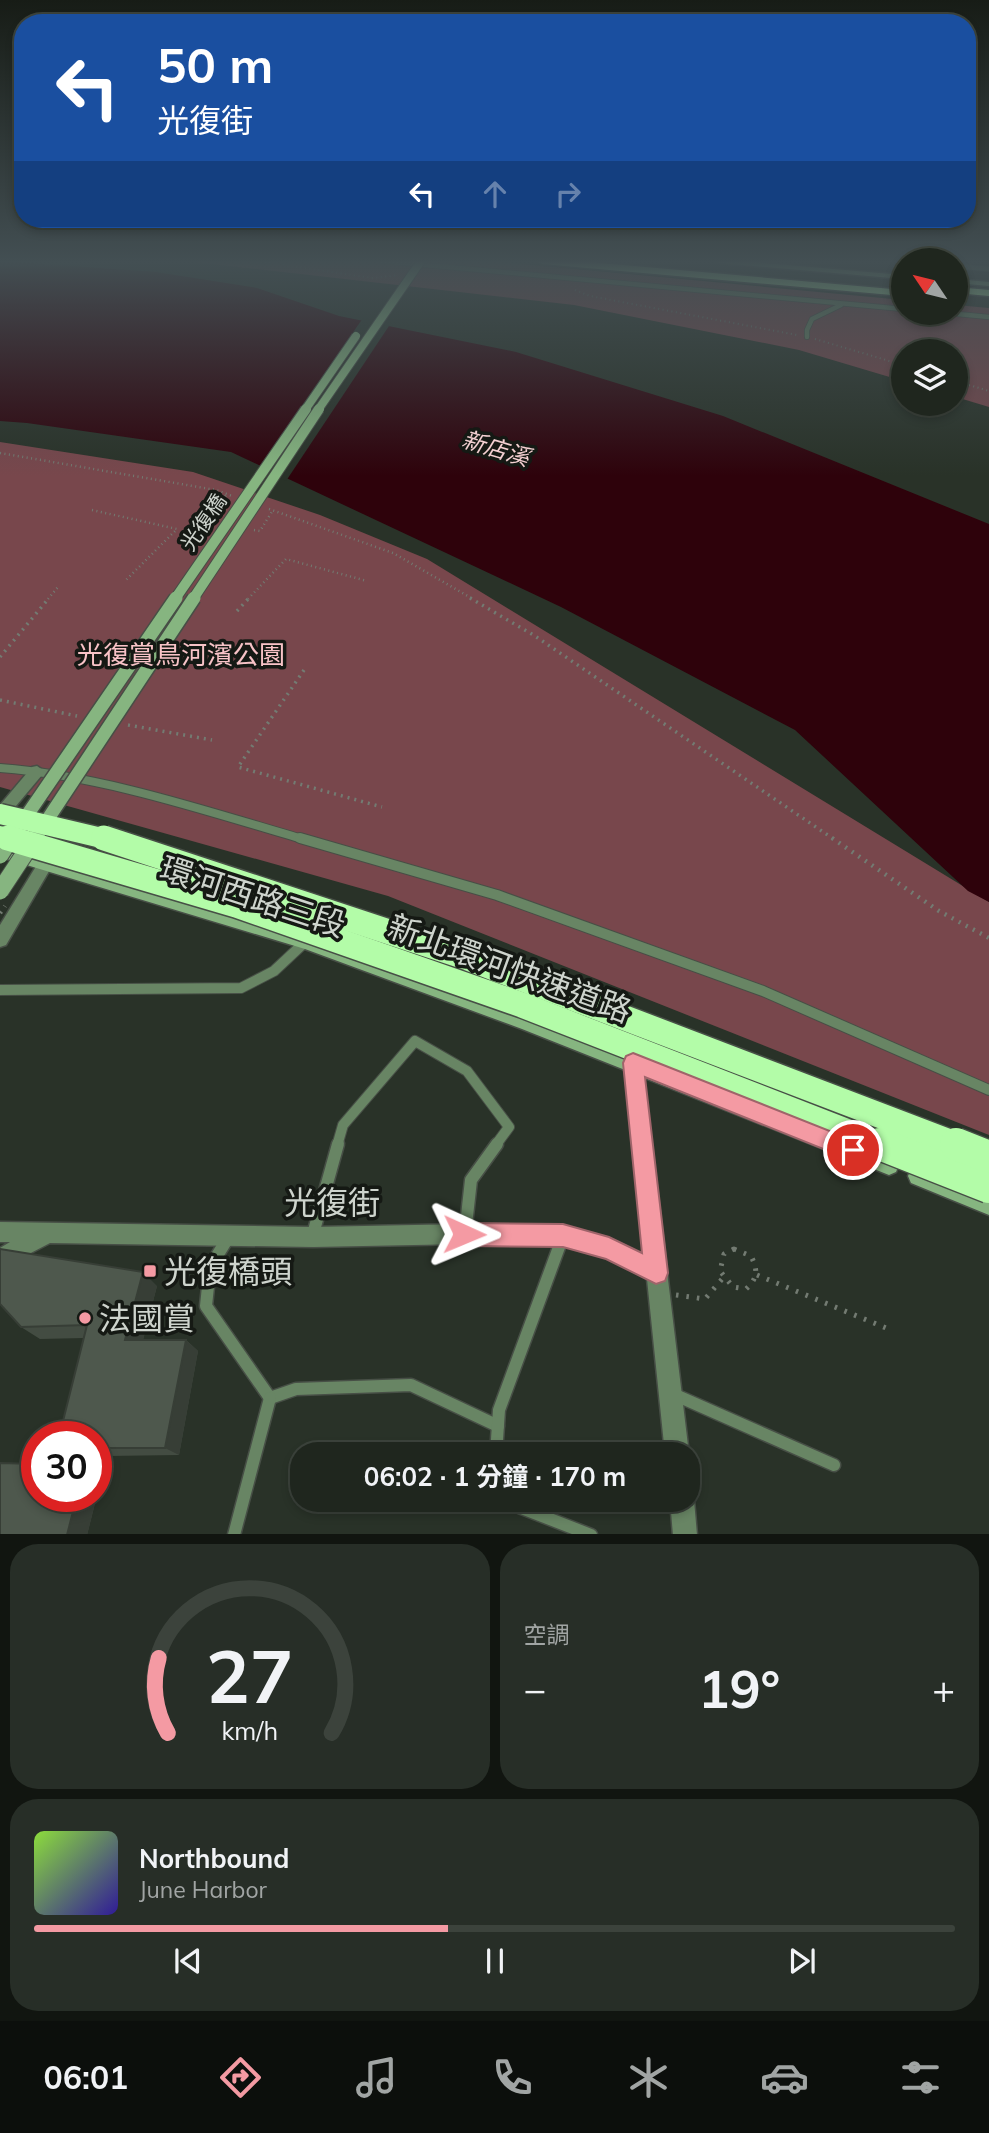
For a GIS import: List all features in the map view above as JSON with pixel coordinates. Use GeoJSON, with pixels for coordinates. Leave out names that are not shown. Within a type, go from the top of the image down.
{"type":"FeatureCollection","features":[{"type":"Feature","properties":{"kind":"highway","name":"新北環河快速道路"},"geometry":{"type":"LineString","coordinates":[[0,816],[107,839],[468,958],[989,1157]]}},
{"type":"Feature","properties":{"kind":"highway","name":"新北環河快速道路"},"geometry":{"type":"LineString","coordinates":[[0,836],[236,905],[522,1005],[989,1187]]}},
{"type":"Feature","properties":{"kind":"main road","name":"光復橋"},"geometry":{"type":"LineString","coordinates":[[0,853],[359,333]]}},
{"type":"Feature","properties":{"kind":"main road","name":"光復橋"},"geometry":{"type":"LineString","coordinates":[[0,891],[370,333]]}},
{"type":"Feature","properties":{"kind":"main road","name":"環河西路三段"},"geometry":{"type":"LineString","coordinates":[[0,816],[110,847],[574,1006],[989,1171]]}},
{"type":"Feature","properties":{"kind":"main road","name":"環河西路三段"},"geometry":{"type":"LineString","coordinates":[[0,853],[148,893],[305,942],[633,1063],[989,1205]]}},
{"type":"Feature","properties":{"kind":"street"},"geometry":{"type":"LineString","coordinates":[[0,816],[37,771]]}},
{"type":"Feature","properties":{"kind":"street"},"geometry":{"type":"LineString","coordinates":[[0,940],[64,835]]}},
{"type":"Feature","properties":{"kind":"street"},"geometry":{"type":"LineString","coordinates":[[633,1063],[676,1442]]}},
{"type":"Feature","properties":{"kind":"street","name":"光復街"},"geometry":{"type":"LineString","coordinates":[[0,1232],[313,1237],[464,1234],[563,1236],[609,1248],[657,1282]]}},
{"type":"Feature","properties":{"kind":"street"},"geometry":{"type":"LineString","coordinates":[[0,1259],[48,1232]]}},
{"type":"Feature","properties":{"kind":"street"},"geometry":{"type":"LineString","coordinates":[[683,1512],[685,1534]]}},
{"type":"Feature","properties":{"kind":"lane"},"geometry":{"type":"LineString","coordinates":[[806,333],[807,337]]}},
{"type":"Feature","properties":{"kind":"lane"},"geometry":{"type":"LineString","coordinates":[[0,768],[37,771],[149,795],[497,895],[763,991],[989,1090]]}},
{"type":"Feature","properties":{"kind":"lane"},"geometry":{"type":"LineString","coordinates":[[0,990],[241,988],[274,971],[305,942]]}},
{"type":"Feature","properties":{"kind":"lane"},"geometry":{"type":"LineString","coordinates":[[313,1237],[343,1125],[415,1041],[467,1071],[509,1127],[471,1180],[464,1234]]}},
{"type":"Feature","properties":{"kind":"lane"},"geometry":{"type":"LineString","coordinates":[[231,1234],[210,1267],[206,1306],[270,1398],[234,1534]]}},
{"type":"Feature","properties":{"kind":"lane"},"geometry":{"type":"LineString","coordinates":[[497,1442],[499,1410],[563,1236]]}},
{"type":"Feature","properties":{"kind":"lane"},"geometry":{"type":"LineString","coordinates":[[270,1398],[296,1389],[411,1385],[498,1426]]}},
{"type":"Feature","properties":{"kind":"lane"},"geometry":{"type":"LineString","coordinates":[[670,1393],[834,1465]]}},
{"type":"Feature","properties":{"kind":"lane"},"geometry":{"type":"LineString","coordinates":[[532,1512],[588,1534]]}},
{"type":"Feature","properties":{"kind":"path"},"geometry":{"type":"LineString","coordinates":[[787,333],[891,362]]}},
{"type":"Feature","properties":{"kind":"path"},"geometry":{"type":"LineString","coordinates":[[968,385],[989,391]]}},
{"type":"Feature","properties":{"kind":"path"},"geometry":{"type":"LineString","coordinates":[[0,453],[216,490],[239,498]]}},
{"type":"Feature","properties":{"kind":"path"},"geometry":{"type":"LineString","coordinates":[[261,506],[393,552],[524,629],[939,911],[989,938]]}},
{"type":"Feature","properties":{"kind":"path"},"geometry":{"type":"LineString","coordinates":[[92,510],[177,529],[125,581]]}},
{"type":"Feature","properties":{"kind":"path"},"geometry":{"type":"LineString","coordinates":[[237,611],[286,559],[368,581]]}},
{"type":"Feature","properties":{"kind":"path"},"geometry":{"type":"LineString","coordinates":[[0,657],[58,587]]}},
{"type":"Feature","properties":{"kind":"path"},"geometry":{"type":"LineString","coordinates":[[304,670],[238,767],[382,807]]}},
{"type":"Feature","properties":{"kind":"path"},"geometry":{"type":"LineString","coordinates":[[0,700],[83,717]]}},
{"type":"Feature","properties":{"kind":"path"},"geometry":{"type":"LineString","coordinates":[[123,724],[212,740]]}},
{"type":"Feature","properties":{"kind":"path"},"geometry":{"type":"LineString","coordinates":[[657,1282],[705,1299],[723,1278],[721,1259],[724,1254],[734,1249],[751,1256],[757,1275],[751,1286],[739,1289],[723,1278]]}},
{"type":"Feature","properties":{"kind":"path"},"geometry":{"type":"LineString","coordinates":[[757,1275],[891,1330]]}},
{"type":"Feature","properties":{"kind":"green space"},"geometry":{"type":"Polygon","coordinates":[[[712,333],[989,333],[989,407],[968,401],[968,339],[891,339],[891,377],[799,350],[712,333]]]}},
{"type":"Feature","properties":{"kind":"green space","name":"光復賞鳥河濱公園"},"geometry":{"type":"Polygon","coordinates":[[[0,442],[193,472],[320,515],[427,559],[989,902],[989,1135],[388,896],[0,787],[0,442]]]}},
{"type":"Feature","properties":{"kind":"water","name":"新店溪"},"geometry":{"type":"Polygon","coordinates":[[[0,333],[421,333],[516,352],[723,416],[989,524],[989,902],[968,891],[795,730],[561,607],[231,452],[0,421],[0,333]]]}},
{"type":"Feature","properties":{"kind":"pier"},"geometry":{"type":"Polygon","coordinates":[[[353,333],[385,333],[286,481],[258,468],[353,333]]]}},
{"type":"Feature","properties":{"kind":"building"},"geometry":{"type":"Polygon","coordinates":[[[0,1249],[143,1272],[125,1340],[186,1340],[165,1448],[112,1448],[112,1421],[63,1421],[87,1325],[21,1327],[0,1304],[0,1249]]]}},
{"type":"Feature","properties":{"kind":"building"},"geometry":{"type":"Polygon","coordinates":[[[0,1463],[21,1464],[21,1512],[73,1512],[67,1534],[0,1534],[0,1463]]]}},
{"type":"Feature","properties":{"kind":"place","name":"光復橋頭"},"geometry":{"type":"Point","coordinates":[150,1271]}},
{"type":"Feature","properties":{"kind":"place","name":"法國賞"},"geometry":{"type":"Point","coordinates":[85,1318]}},
{"type":"Feature","properties":{"kind":"route"},"geometry":{"type":"LineString","coordinates":[[464,1234],[563,1236],[609,1248],[656,1273],[633,1063],[853,1150]]}}]}
